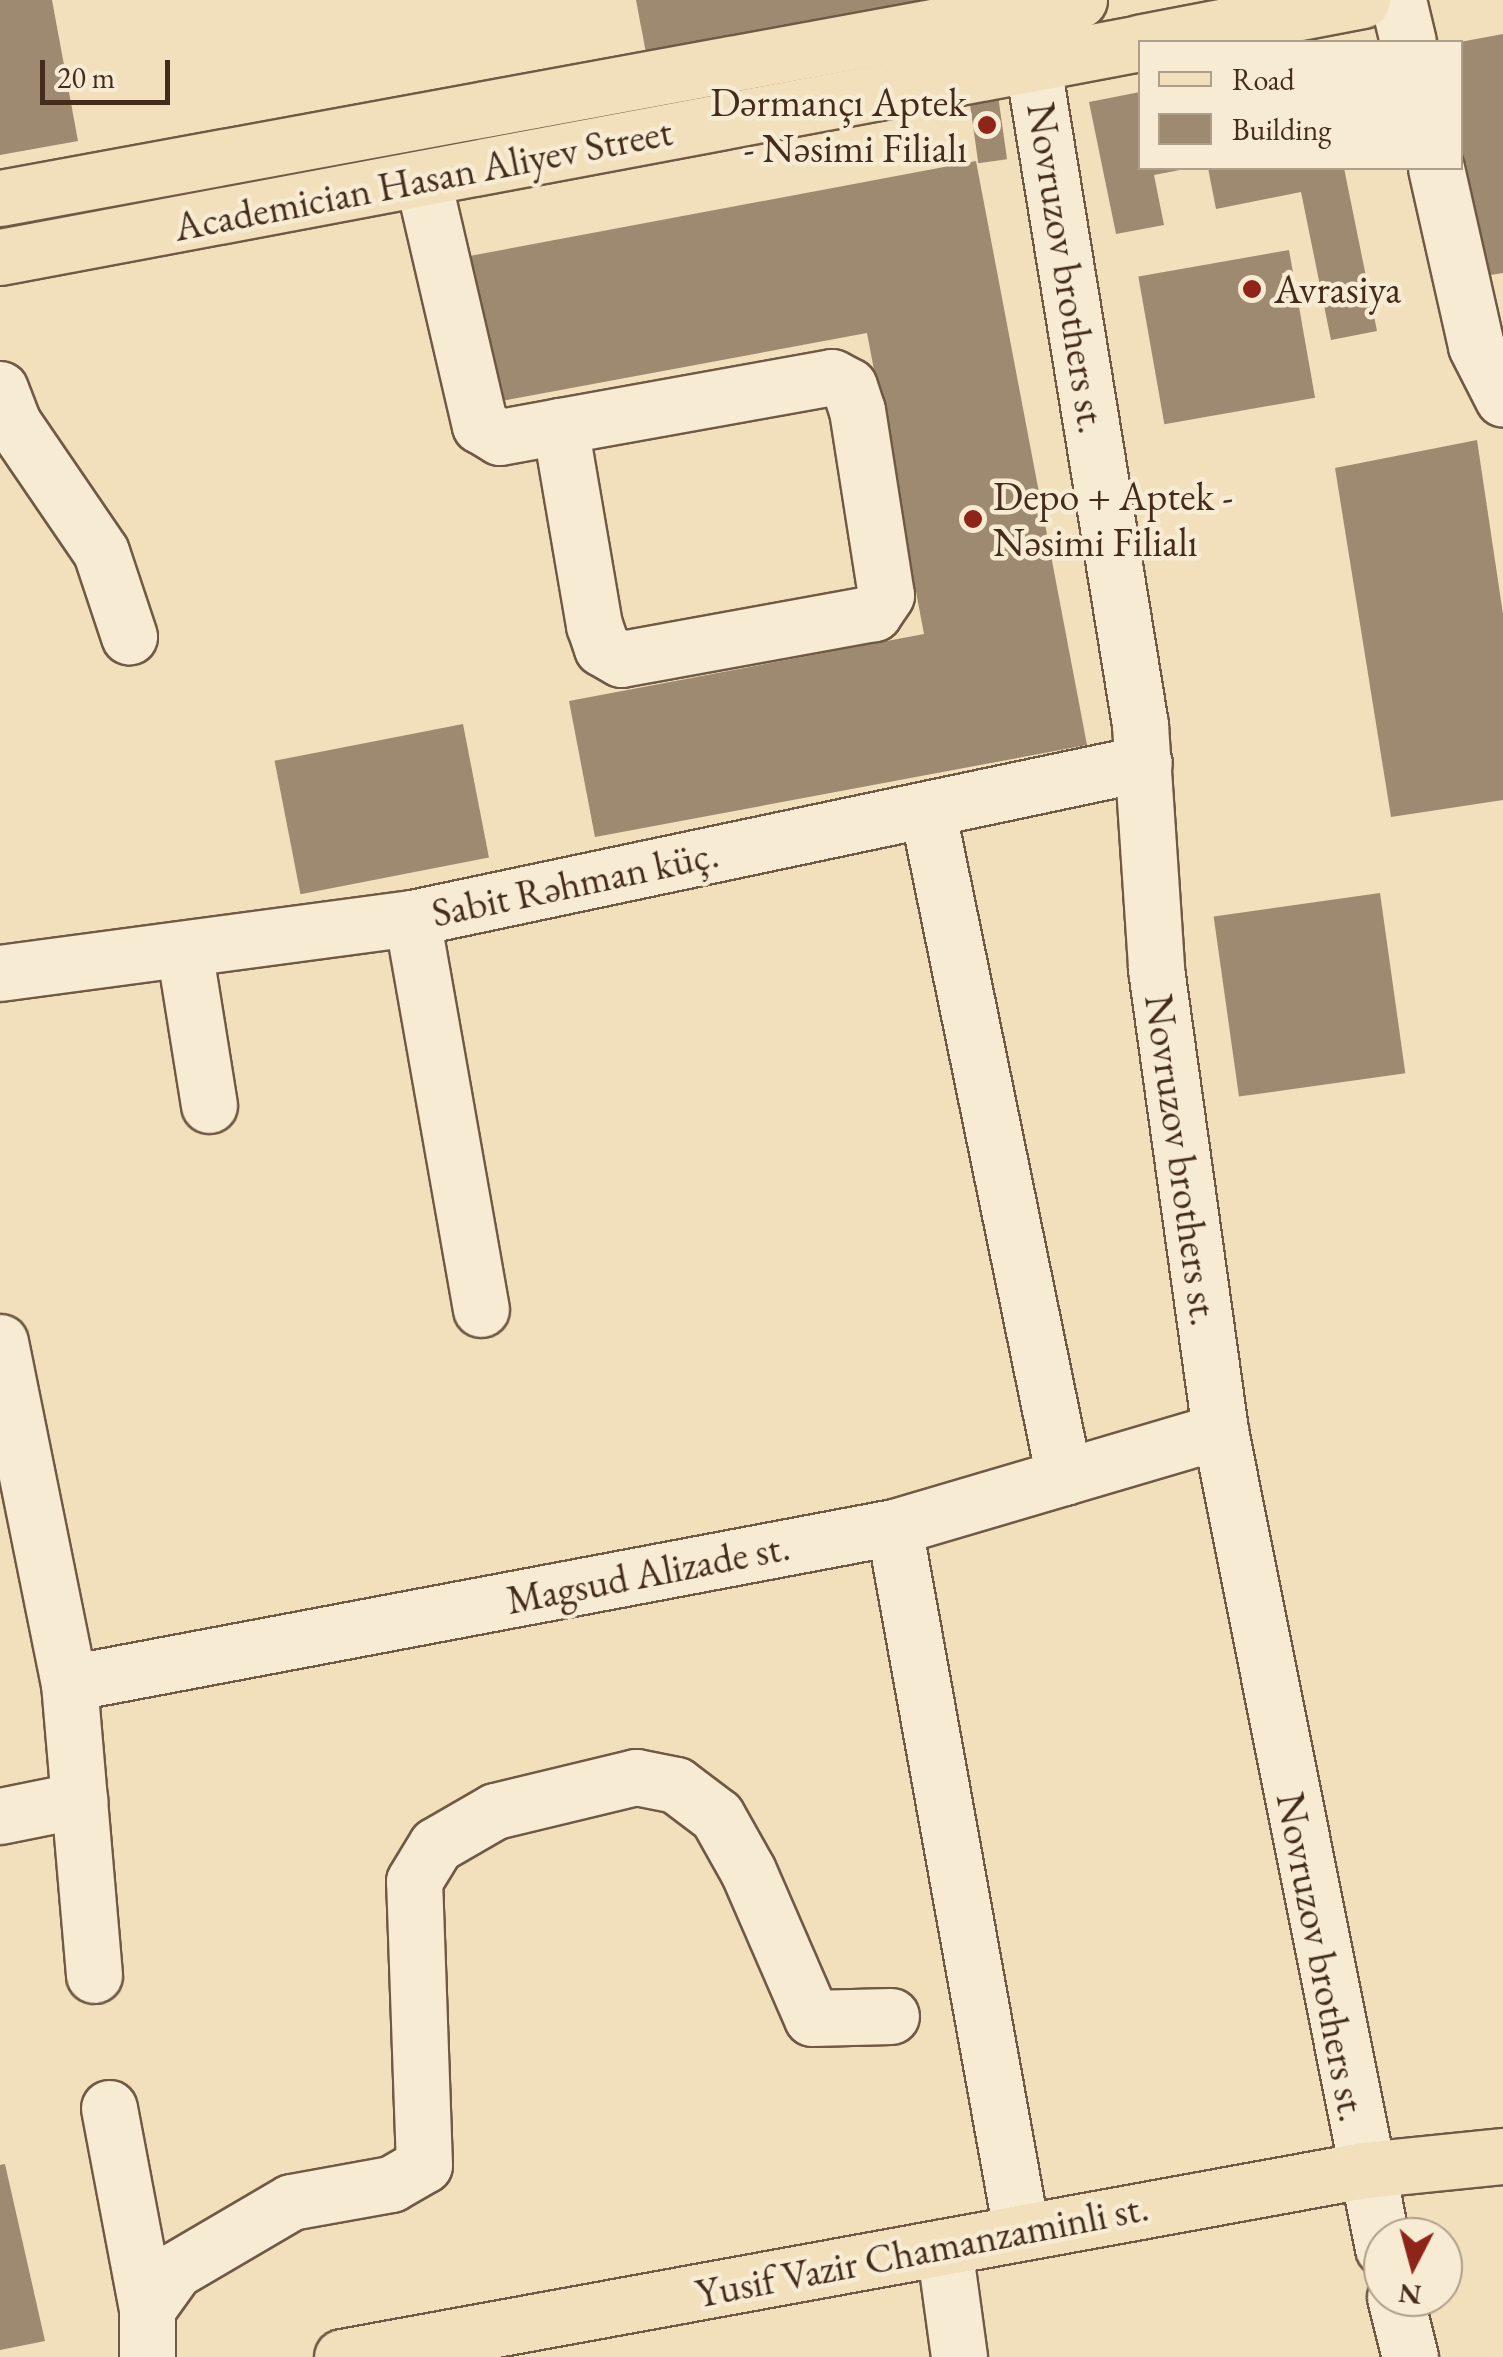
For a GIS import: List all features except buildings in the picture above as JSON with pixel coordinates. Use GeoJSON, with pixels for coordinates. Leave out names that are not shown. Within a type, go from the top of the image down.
{"type":"FeatureCollection","features":[{"type":"Feature","properties":{"kind":"main road","name":"Academician Hasan Aliyev Street"},"geometry":{"type":"LineString","coordinates":[[0,198],[1022,5],[1078,0]]}},
{"type":"Feature","properties":{"kind":"main road","name":"Academician Hasan Aliyev Street"},"geometry":{"type":"LineString","coordinates":[[1156,40],[1362,0]]}},
{"type":"Feature","properties":{"kind":"main road","name":"Academician Hasan Aliyev Street"},"geometry":{"type":"LineString","coordinates":[[0,257],[422,181],[1138,44]]}},
{"type":"Feature","properties":{"kind":"main road","name":"Yusif Vazir Chamanzaminli st."},"geometry":{"type":"LineString","coordinates":[[342,2357],[1364,2170],[1503,2156]]}},
{"type":"Feature","properties":{"kind":"street"},"geometry":{"type":"LineString","coordinates":[[1398,0],[1408,40]]}},
{"type":"Feature","properties":{"kind":"street","name":"Novruzov brothers st."},"geometry":{"type":"LineString","coordinates":[[1022,5],[1144,763],[1156,969],[1220,1432],[1375,2217]]}},
{"type":"Feature","properties":{"kind":"street"},"geometry":{"type":"LineString","coordinates":[[1436,170],[1476,346],[1503,399]]}},
{"type":"Feature","properties":{"kind":"street"},"geometry":{"type":"LineString","coordinates":[[422,181],[480,425],[500,438],[560,426],[832,377],[849,386],[856,410],[886,596],[874,613],[621,659],[602,648],[594,625],[560,426]]}},
{"type":"Feature","properties":{"kind":"street"},"geometry":{"type":"LineString","coordinates":[[0,389],[13,423],[101,552],[129,636]]}},
{"type":"Feature","properties":{"kind":"street","name":"Sabit Rəhman küç."},"geometry":{"type":"LineString","coordinates":[[0,972],[412,918],[1144,763]]}},
{"type":"Feature","properties":{"kind":"street"},"geometry":{"type":"LineString","coordinates":[[927,809],[1064,1478]]}},
{"type":"Feature","properties":{"kind":"street"},"geometry":{"type":"LineString","coordinates":[[412,918],[481,1309]]}},
{"type":"Feature","properties":{"kind":"street"},"geometry":{"type":"LineString","coordinates":[[184,949],[209,1105]]}},
{"type":"Feature","properties":{"kind":"street"},"geometry":{"type":"LineString","coordinates":[[0,1342],[70,1683],[94,1976]]}},
{"type":"Feature","properties":{"kind":"street","name":"Magsud Alizade st."},"geometry":{"type":"LineString","coordinates":[[70,1683],[894,1527],[1220,1432]]}},
{"type":"Feature","properties":{"kind":"street"},"geometry":{"type":"LineString","coordinates":[[894,1527],[1021,2230]]}},
{"type":"Feature","properties":{"kind":"street"},"geometry":{"type":"LineString","coordinates":[[147,2333],[175,2270],[234,2232],[291,2202],[391,2184],[424,2164],[414,1881],[436,1845],[495,1811],[636,1777],[676,1785],[716,1816],[748,1871],[812,2018],[891,2016]]}},
{"type":"Feature","properties":{"kind":"street"},"geometry":{"type":"LineString","coordinates":[[0,1816],[79,1800]]}},
{"type":"Feature","properties":{"kind":"street"},"geometry":{"type":"LineString","coordinates":[[109,2108],[147,2333]]}},
{"type":"Feature","properties":{"kind":"street"},"geometry":{"type":"LineString","coordinates":[[944,2247],[959,2357]]}},
{"type":"Feature","properties":{"kind":"street"},"geometry":{"type":"LineString","coordinates":[[1400,2317],[1410,2357]]}},
{"type":"Feature","properties":{"kind":"place","name":"Dərmançı Aptek - Nəsimi Filialı"},"geometry":{"type":"Point","coordinates":[987,125]}},
{"type":"Feature","properties":{"kind":"place","name":"Avrasiya"},"geometry":{"type":"Point","coordinates":[1252,289]}},
{"type":"Feature","properties":{"kind":"place","name":"Depo + Aptek - Nəsimi Filialı"},"geometry":{"type":"Point","coordinates":[973,519]}}]}
